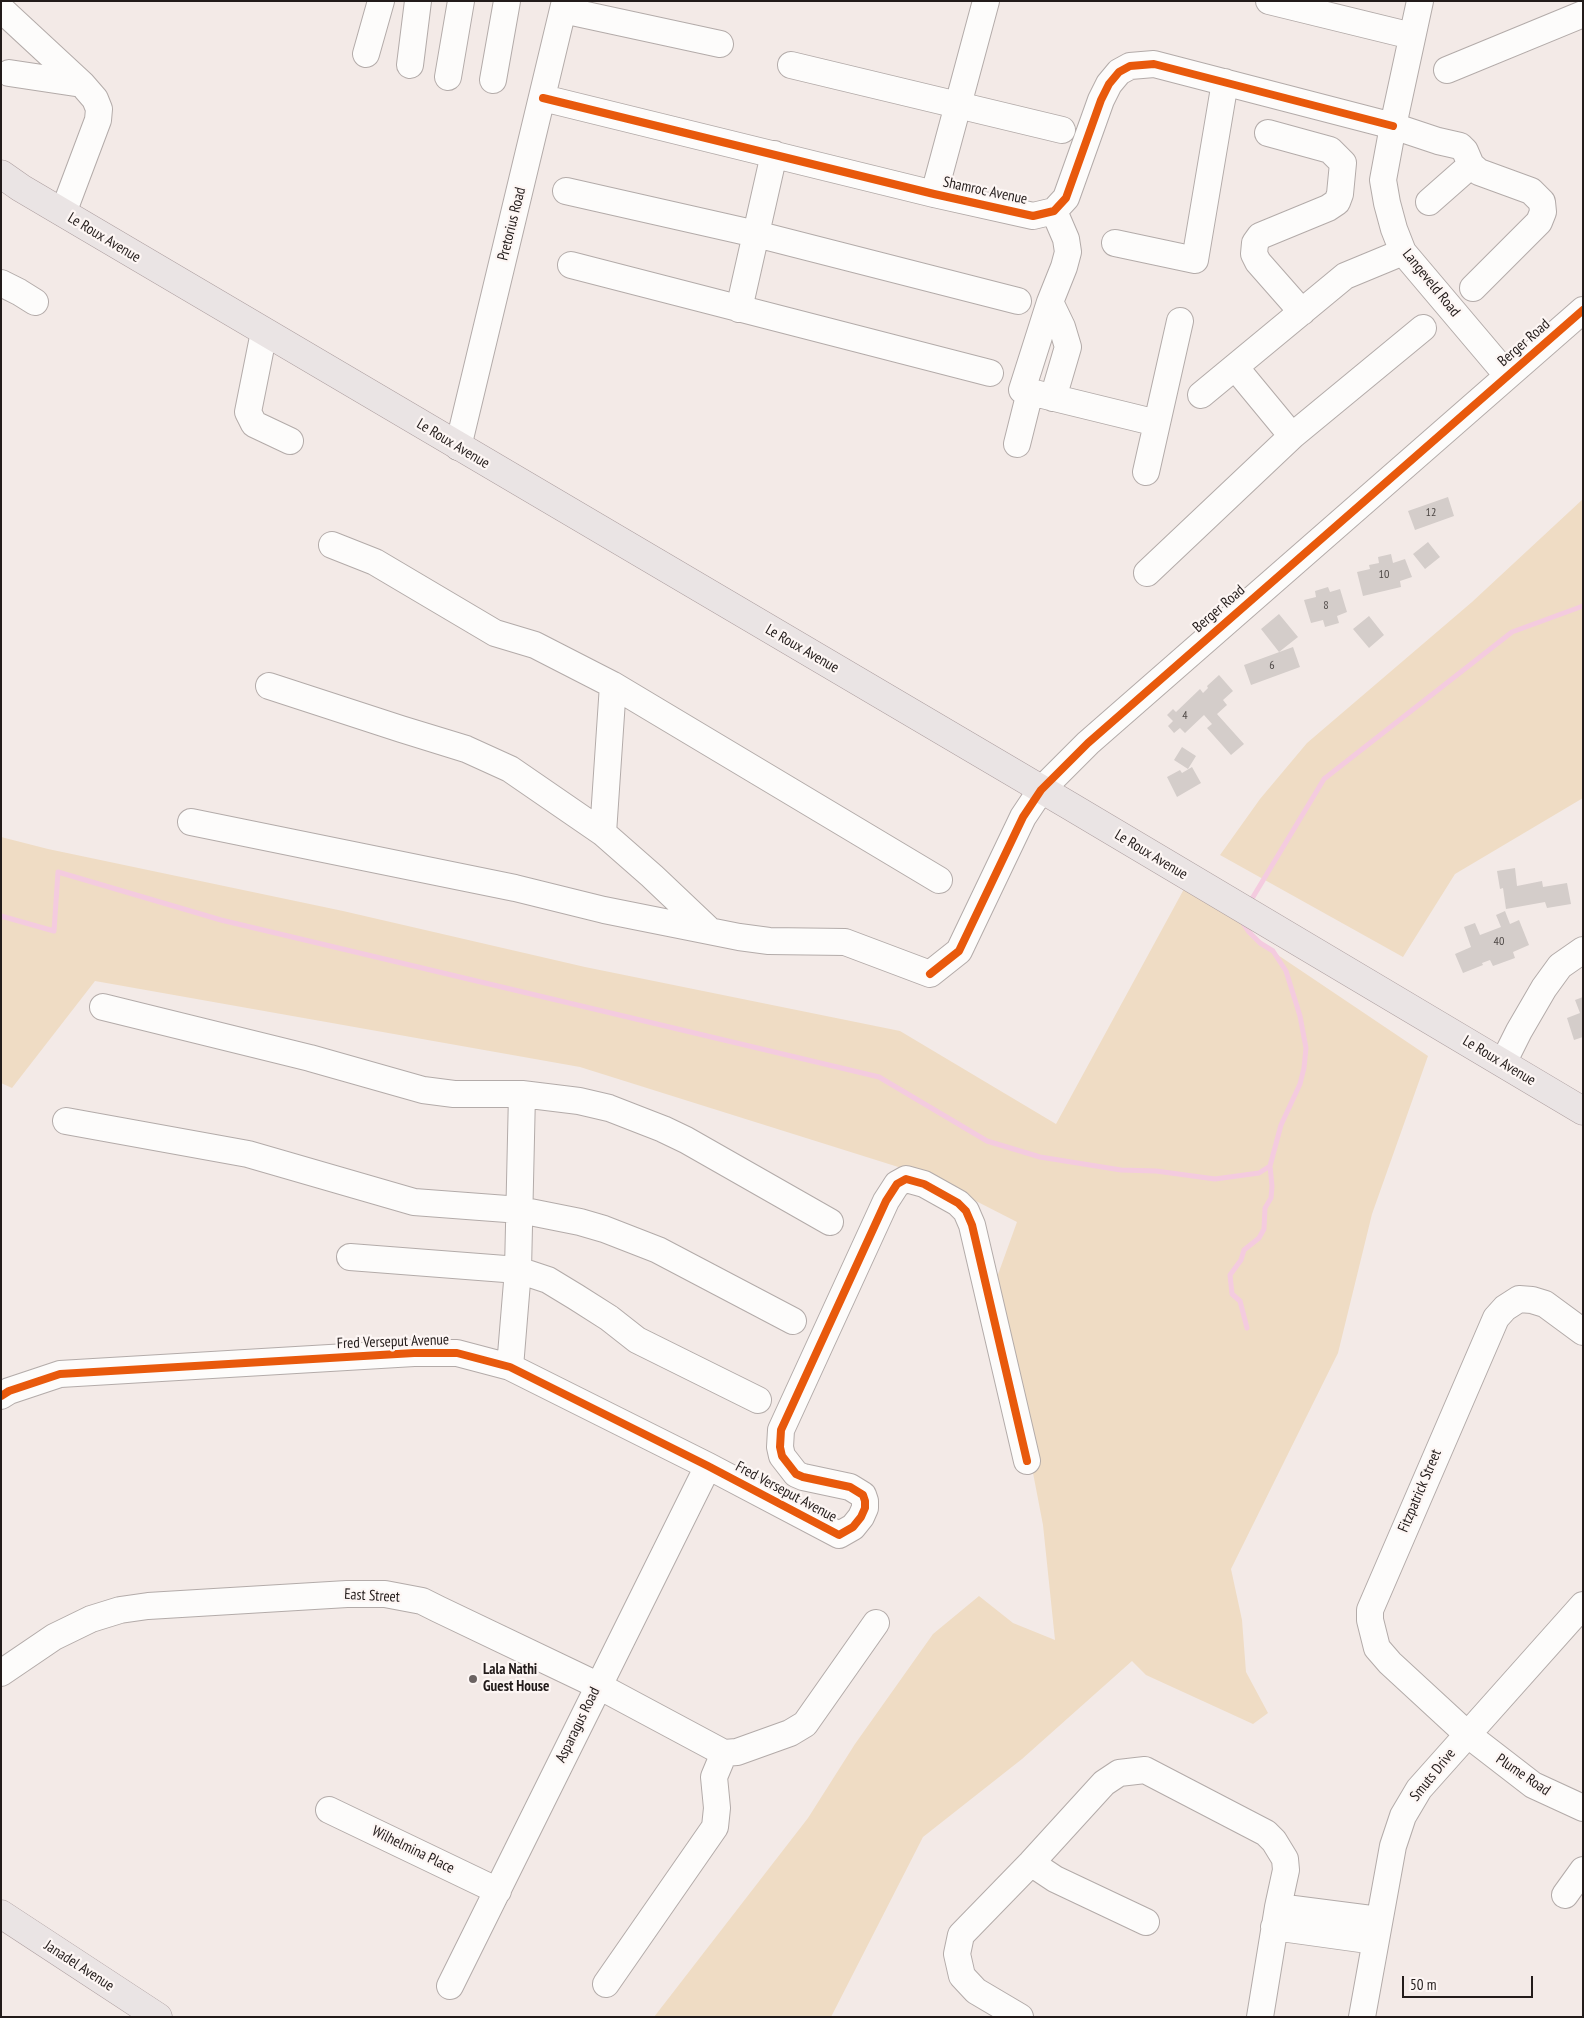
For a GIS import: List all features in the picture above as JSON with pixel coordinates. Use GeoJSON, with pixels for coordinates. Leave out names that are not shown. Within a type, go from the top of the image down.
{"type":"FeatureCollection","features":[{"type":"Feature","properties":{"kind":"main road","name":"Le Roux Avenue"},"geometry":{"type":"LineString","coordinates":[[8,182],[1583,1111]]}},
{"type":"Feature","properties":{"kind":"main road","name":"Janadel Avenue"},"geometry":{"type":"LineString","coordinates":[[1,1914],[158,2017]]}},
{"type":"Feature","properties":{"kind":"street"},"geometry":{"type":"LineString","coordinates":[[366,54],[381,1]]}},
{"type":"Feature","properties":{"kind":"street"},"geometry":{"type":"LineString","coordinates":[[410,65],[418,1]]}},
{"type":"Feature","properties":{"kind":"street"},"geometry":{"type":"LineString","coordinates":[[448,77],[461,1]]}},
{"type":"Feature","properties":{"kind":"street"},"geometry":{"type":"LineString","coordinates":[[493,80],[507,1]]}},
{"type":"Feature","properties":{"kind":"street"},"geometry":{"type":"LineString","coordinates":[[934,194],[986,1]]}},
{"type":"Feature","properties":{"kind":"street"},"geometry":{"type":"LineString","coordinates":[[1269,1],[1412,36]]}},
{"type":"Feature","properties":{"kind":"street","name":"Langeveld Road"},"geometry":{"type":"LineString","coordinates":[[1420,1],[1383,180],[1387,203],[1403,252],[1507,375]]}},
{"type":"Feature","properties":{"kind":"street"},"geometry":{"type":"LineString","coordinates":[[564,6],[720,44]]}},
{"type":"Feature","properties":{"kind":"street","name":"Pretorius Road"},"geometry":{"type":"LineString","coordinates":[[458,447],[564,6]]}},
{"type":"Feature","properties":{"kind":"street"},"geometry":{"type":"LineString","coordinates":[[1,9],[82,84],[95,99],[99,109],[98,120],[63,213]]}},
{"type":"Feature","properties":{"kind":"street"},"geometry":{"type":"LineString","coordinates":[[1447,70],[1583,14]]}},
{"type":"Feature","properties":{"kind":"street"},"geometry":{"type":"LineString","coordinates":[[791,64],[1062,130]]}},
{"type":"Feature","properties":{"kind":"street"},"geometry":{"type":"LineString","coordinates":[[1017,444],[1035,393],[1068,347],[1064,332],[1050,302],[1068,252],[1066,239],[1054,211],[1066,198],[1101,100],[1109,84],[1119,72],[1130,66],[1154,64],[1393,126],[1438,141],[1460,146],[1465,151],[1471,165],[1480,172],[1531,191],[1542,202],[1543,212],[1539,222],[1473,288]]}},
{"type":"Feature","properties":{"kind":"street"},"geometry":{"type":"LineString","coordinates":[[9,73],[82,84]]}},
{"type":"Feature","properties":{"kind":"street"},"geometry":{"type":"LineString","coordinates":[[1115,243],[1195,260],[1225,82]]}},
{"type":"Feature","properties":{"kind":"street","name":"Shamroc Avenue"},"geometry":{"type":"LineString","coordinates":[[543,98],[934,194],[1033,216],[1054,211]]}},
{"type":"Feature","properties":{"kind":"street"},"geometry":{"type":"LineString","coordinates":[[1268,133],[1330,150],[1343,163],[1340,194],[1337,202],[1328,208],[1260,236],[1255,243],[1254,254],[1258,262],[1302,312]]}},
{"type":"Feature","properties":{"kind":"street"},"geometry":{"type":"LineString","coordinates":[[739,309],[774,154]]}},
{"type":"Feature","properties":{"kind":"street"},"geometry":{"type":"LineString","coordinates":[[1429,202],[1471,165]]}},
{"type":"Feature","properties":{"kind":"street"},"geometry":{"type":"LineString","coordinates":[[566,191],[756,234],[1018,301]]}},
{"type":"Feature","properties":{"kind":"street"},"geometry":{"type":"LineString","coordinates":[[1201,395],[1345,276],[1403,252]]}},
{"type":"Feature","properties":{"kind":"street"},"geometry":{"type":"LineString","coordinates":[[570,266],[990,374]]}},
{"type":"Feature","properties":{"kind":"street"},"geometry":{"type":"LineString","coordinates":[[1,284],[35,302]]}},
{"type":"Feature","properties":{"kind":"street","name":"Berger Road"},"geometry":{"type":"LineString","coordinates":[[709,930],[769,941],[845,942],[930,974],[959,951],[1022,817],[1041,790],[1088,742],[1583,310]]}},
{"type":"Feature","properties":{"kind":"street"},"geometry":{"type":"LineString","coordinates":[[1146,472],[1180,321]]}},
{"type":"Feature","properties":{"kind":"street"},"geometry":{"type":"LineString","coordinates":[[1146,573],[1292,436],[1422,328]]}},
{"type":"Feature","properties":{"kind":"street"},"geometry":{"type":"LineString","coordinates":[[264,332],[248,412],[254,424],[290,441]]}},
{"type":"Feature","properties":{"kind":"street"},"geometry":{"type":"LineString","coordinates":[[1235,367],[1292,436]]}},
{"type":"Feature","properties":{"kind":"street"},"geometry":{"type":"LineString","coordinates":[[1035,393],[1157,423]]}},
{"type":"Feature","properties":{"kind":"street"},"geometry":{"type":"LineString","coordinates":[[332,545],[375,562],[495,633],[535,645],[613,685],[939,880]]}},
{"type":"Feature","properties":{"kind":"street"},"geometry":{"type":"LineString","coordinates":[[603,833],[613,685]]}},
{"type":"Feature","properties":{"kind":"street"},"geometry":{"type":"LineString","coordinates":[[269,686],[466,749],[510,768],[603,833],[709,930]]}},
{"type":"Feature","properties":{"kind":"street"},"geometry":{"type":"LineString","coordinates":[[191,822],[515,888],[604,910],[709,930]]}},
{"type":"Feature","properties":{"kind":"street"},"geometry":{"type":"LineString","coordinates":[[1503,1063],[1544,988],[1560,966],[1583,950]]}},
{"type":"Feature","properties":{"kind":"street"},"geometry":{"type":"LineString","coordinates":[[103,1008],[310,1058],[423,1090],[463,1095],[522,1094],[591,1103],[663,1129],[830,1222]]}},
{"type":"Feature","properties":{"kind":"street"},"geometry":{"type":"LineString","coordinates":[[510,1367],[518,1270],[522,1094]]}},
{"type":"Feature","properties":{"kind":"street"},"geometry":{"type":"LineString","coordinates":[[66,1121],[248,1154],[414,1202],[520,1210],[604,1228],[682,1262],[793,1321]]}},
{"type":"Feature","properties":{"kind":"street","name":"Fred Verseput Avenue"},"geometry":{"type":"LineString","coordinates":[[1,1396],[9,1391],[60,1374],[384,1355],[457,1353],[510,1367],[708,1466],[839,1535],[853,1527],[861,1517],[865,1508],[863,1495],[850,1487],[796,1474],[782,1456],[780,1446],[781,1430],[886,1201],[897,1184],[903,1179],[918,1181],[947,1195],[966,1211],[972,1225],[1027,1461]]}},
{"type":"Feature","properties":{"kind":"street"},"geometry":{"type":"LineString","coordinates":[[350,1257],[518,1270],[548,1280],[609,1318],[637,1340],[758,1400]]}},
{"type":"Feature","properties":{"kind":"street","name":"Fitzpatrick Street"},"geometry":{"type":"LineString","coordinates":[[1467,1734],[1390,1663],[1377,1648],[1371,1630],[1370,1610],[1496,1318],[1504,1308],[1519,1299],[1532,1300],[1545,1304],[1583,1332]]}},
{"type":"Feature","properties":{"kind":"street","name":"Asparagus Road"},"geometry":{"type":"LineString","coordinates":[[450,1986],[597,1686],[708,1466]]}},
{"type":"Feature","properties":{"kind":"street","name":"East Street"},"geometry":{"type":"LineString","coordinates":[[1,1673],[54,1638],[91,1618],[120,1610],[148,1606],[347,1594],[385,1594],[422,1601],[597,1686],[724,1753]]}},
{"type":"Feature","properties":{"kind":"street","name":"Smuts Drive"},"geometry":{"type":"LineString","coordinates":[[1362,2017],[1393,1846],[1403,1816],[1419,1789],[1583,1605]]}},
{"type":"Feature","properties":{"kind":"street"},"geometry":{"type":"LineString","coordinates":[[606,1984],[715,1827],[717,1813],[714,1777],[724,1753],[737,1752],[790,1734],[805,1724],[876,1623]]}},
{"type":"Feature","properties":{"kind":"street","name":"Plume Road"},"geometry":{"type":"LineString","coordinates":[[1467,1734],[1533,1785],[1583,1808]]}},
{"type":"Feature","properties":{"kind":"street"},"geometry":{"type":"LineString","coordinates":[[1020,2017],[976,1991],[962,1976],[957,1954],[961,1935],[1104,1783],[1118,1772],[1145,1770],[1266,1833],[1274,1841],[1285,1859],[1286,1870],[1276,1917],[1260,2017]]}},
{"type":"Feature","properties":{"kind":"street","name":"Wilhelmina Place"},"geometry":{"type":"LineString","coordinates":[[329,1810],[498,1891]]}},
{"type":"Feature","properties":{"kind":"street"},"geometry":{"type":"LineString","coordinates":[[1031,1862],[1048,1875],[1146,1922]]}},
{"type":"Feature","properties":{"kind":"street"},"geometry":{"type":"LineString","coordinates":[[1565,1895],[1583,1870]]}},
{"type":"Feature","properties":{"kind":"street"},"geometry":{"type":"LineString","coordinates":[[1276,1917],[1377,1931]]}},
{"type":"Feature","properties":{"kind":"shaded area"},"geometry":{"type":"Polygon","coordinates":[[[1583,499],[1583,798],[1455,874],[1403,957],[1220,855],[1260,799],[1307,743],[1472,602],[1583,499]]]}},
{"type":"Feature","properties":{"kind":"shaded area"},"geometry":{"type":"Polygon","coordinates":[[[1,837],[48,849],[343,911],[585,967],[900,1031],[1056,1124],[1184,889],[1222,910],[1241,924],[1260,943],[1428,1056],[1372,1214],[1338,1353],[1231,1569],[1242,1620],[1246,1672],[1268,1713],[1253,1724],[1146,1675],[1132,1661],[1022,1759],[923,1837],[831,2017],[654,2017],[808,1818],[855,1744],[933,1634],[979,1596],[1013,1623],[1055,1640],[1043,1525],[996,1280],[1017,1222],[927,1176],[580,1067],[95,981],[12,1088],[1,1083],[1,837]]]}},
{"type":"Feature","properties":{"kind":"building"},"geometry":{"type":"Polygon","coordinates":[[[1448,497],[1454,516],[1415,530],[1408,511],[1448,497]]]}},
{"type":"Feature","properties":{"kind":"building"},"geometry":{"type":"Polygon","coordinates":[[[1428,542],[1440,557],[1425,569],[1413,554],[1428,542]]]}},
{"type":"Feature","properties":{"kind":"building"},"geometry":{"type":"Polygon","coordinates":[[[1391,554],[1393,563],[1405,559],[1412,577],[1400,581],[1401,587],[1363,596],[1357,572],[1370,569],[1369,565],[1379,563],[1378,557],[1391,554]]]}},
{"type":"Feature","properties":{"kind":"building"},"geometry":{"type":"Polygon","coordinates":[[[1328,587],[1330,592],[1340,589],[1347,612],[1337,616],[1339,623],[1325,627],[1323,620],[1311,623],[1304,600],[1316,597],[1315,591],[1328,587]]]}},
{"type":"Feature","properties":{"kind":"building"},"geometry":{"type":"Polygon","coordinates":[[[1279,614],[1298,637],[1279,652],[1261,629],[1279,614]]]}},
{"type":"Feature","properties":{"kind":"building"},"geometry":{"type":"Polygon","coordinates":[[[1369,616],[1384,635],[1369,648],[1353,629],[1369,616]]]}},
{"type":"Feature","properties":{"kind":"building"},"geometry":{"type":"Polygon","coordinates":[[[1293,647],[1300,667],[1251,685],[1244,665],[1293,647]]]}},
{"type":"Feature","properties":{"kind":"building"},"geometry":{"type":"Polygon","coordinates":[[[1219,675],[1233,691],[1223,700],[1227,705],[1217,714],[1244,744],[1231,755],[1207,728],[1212,724],[1204,715],[1185,733],[1180,728],[1174,733],[1168,726],[1173,721],[1167,715],[1173,709],[1176,712],[1200,689],[1203,693],[1208,688],[1207,686],[1219,675]]]}},
{"type":"Feature","properties":{"kind":"building"},"geometry":{"type":"Polygon","coordinates":[[[1182,747],[1196,756],[1188,769],[1174,760],[1182,747]]]}},
{"type":"Feature","properties":{"kind":"building"},"geometry":{"type":"Polygon","coordinates":[[[1192,767],[1201,783],[1177,797],[1167,777],[1180,770],[1182,773],[1192,767]]]}},
{"type":"Feature","properties":{"kind":"building"},"geometry":{"type":"Polygon","coordinates":[[[1515,868],[1517,886],[1542,881],[1543,887],[1567,883],[1571,904],[1547,908],[1545,902],[1506,909],[1503,888],[1500,889],[1497,871],[1515,868]]]}},
{"type":"Feature","properties":{"kind":"building"},"geometry":{"type":"Polygon","coordinates":[[[1505,911],[1510,924],[1519,920],[1529,945],[1513,952],[1515,958],[1493,966],[1490,960],[1463,973],[1455,954],[1471,947],[1464,927],[1475,923],[1480,935],[1501,927],[1496,915],[1505,911]]]}},
{"type":"Feature","properties":{"kind":"building"},"geometry":{"type":"Polygon","coordinates":[[[1583,997],[1583,1037],[1574,1040],[1567,1018],[1580,1013],[1575,1000],[1583,997]]]}},
{"type":"Feature","properties":{"kind":"waterway"},"geometry":{"type":"LineString","coordinates":[[1250,902],[1324,779],[1512,632],[1583,606]]}},
{"type":"Feature","properties":{"kind":"waterway"},"geometry":{"type":"LineString","coordinates":[[1,916],[54,931],[58,872],[221,920],[879,1077],[987,1141],[1040,1157],[1121,1170],[1156,1171],[1215,1179],[1259,1173],[1270,1166],[1281,1125],[1300,1084],[1304,1068],[1306,1048],[1300,1016],[1286,971],[1273,951],[1260,943],[1243,923]]}},
{"type":"Feature","properties":{"kind":"waterway"},"geometry":{"type":"LineString","coordinates":[[1247,1328],[1240,1301],[1232,1294],[1230,1275],[1241,1260],[1244,1250],[1259,1238],[1264,1229],[1265,1208],[1271,1198],[1270,1166]]}},
{"type":"Feature","properties":{"kind":"cycle path"},"geometry":{"type":"LineString","coordinates":[[543,98],[934,194],[1033,216],[1054,211],[1066,198],[1101,100],[1109,84],[1119,72],[1130,66],[1154,64],[1393,126]]}},
{"type":"Feature","properties":{"kind":"cycle path"},"geometry":{"type":"LineString","coordinates":[[930,974],[959,951],[1023,817],[1041,790],[1088,743],[1583,310]]}},
{"type":"Feature","properties":{"kind":"cycle path"},"geometry":{"type":"LineString","coordinates":[[1,1396],[9,1391],[60,1374],[414,1353],[457,1353],[510,1367],[708,1466],[839,1535],[853,1527],[861,1517],[865,1508],[863,1495],[850,1487],[796,1474],[782,1456],[780,1447],[781,1430],[886,1201],[897,1184],[906,1179],[924,1184],[958,1203],[966,1211],[972,1225],[1027,1461]]}},
{"type":"Feature","properties":{"kind":"place","name":"Lala Nathi Guest House"},"geometry":{"type":"Point","coordinates":[473,1679]}}]}
